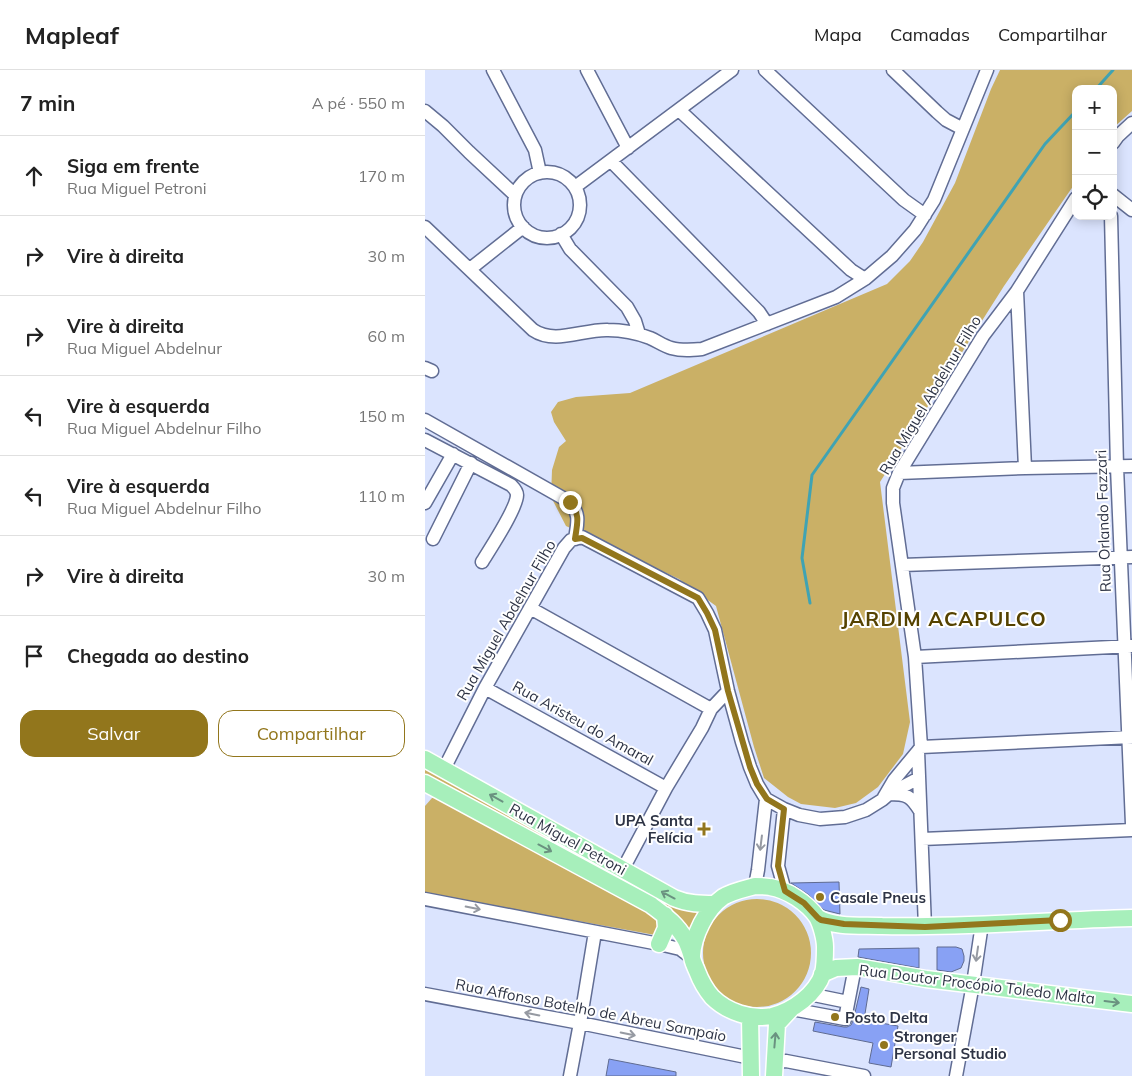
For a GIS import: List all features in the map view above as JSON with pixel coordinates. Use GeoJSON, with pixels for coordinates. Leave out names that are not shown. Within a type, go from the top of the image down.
{"type":"FeatureCollection","features":[{"type":"Feature","properties":{"kind":"main road","name":"Rua Miguel Petroni"},"geometry":{"type":"LineString","coordinates":[[425,758],[674,898],[685,902],[715,904]]}},
{"type":"Feature","properties":{"kind":"main road","name":"Rua Miguel Petroni"},"geometry":{"type":"LineString","coordinates":[[426,788],[651,905],[677,926],[685,939],[692,958]]}},
{"type":"Feature","properties":{"kind":"main road"},"geometry":{"type":"LineString","coordinates":[[774,1069],[777,1024],[795,1010],[812,994],[822,974],[825,962],[825,940],[818,918],[804,903],[785,891],[755,886],[738,890],[723,898],[715,904],[697,931],[692,958],[699,978],[712,997],[730,1010],[750,1016],[771,1016],[795,1010]]}},
{"type":"Feature","properties":{"kind":"main road"},"geometry":{"type":"LineString","coordinates":[[659,944],[666,928],[665,916]]}},
{"type":"Feature","properties":{"kind":"main road"},"geometry":{"type":"LineString","coordinates":[[818,918],[844,924],[925,927],[1132,918]]}},
{"type":"Feature","properties":{"kind":"main road","name":"Rua Doutor Procópio Toledo Malta"},"geometry":{"type":"LineString","coordinates":[[822,974],[836,968],[855,967],[926,979],[1132,1004]]}},
{"type":"Feature","properties":{"kind":"main road"},"geometry":{"type":"LineString","coordinates":[[750,1016],[751,1076]]}},
{"type":"Feature","properties":{"kind":"street"},"geometry":{"type":"LineString","coordinates":[[493,70],[535,150],[540,172]]}},
{"type":"Feature","properties":{"kind":"street"},"geometry":{"type":"LineString","coordinates":[[587,70],[628,148]]}},
{"type":"Feature","properties":{"kind":"street"},"geometry":{"type":"LineString","coordinates":[[575,187],[732,70]]}},
{"type":"Feature","properties":{"kind":"street"},"geometry":{"type":"LineString","coordinates":[[765,70],[904,200],[925,215]]}},
{"type":"Feature","properties":{"kind":"street"},"geometry":{"type":"LineString","coordinates":[[893,70],[946,120],[963,129]]}},
{"type":"Feature","properties":{"kind":"street"},"geometry":{"type":"LineString","coordinates":[[425,227],[533,330],[543,336],[558,337],[598,330],[617,330],[639,334],[669,347],[702,349],[836,297],[879,268],[903,244],[934,200],[987,70]]}},
{"type":"Feature","properties":{"kind":"street"},"geometry":{"type":"LineString","coordinates":[[679,110],[851,270],[865,278]]}},
{"type":"Feature","properties":{"kind":"street"},"geometry":{"type":"LineString","coordinates":[[425,111],[515,195]]}},
{"type":"Feature","properties":{"kind":"street"},"geometry":{"type":"LineString","coordinates":[[1117,137],[1132,123]]}},
{"type":"Feature","properties":{"kind":"street"},"geometry":{"type":"LineString","coordinates":[[611,161],[759,312],[767,324]]}},
{"type":"Feature","properties":{"kind":"street"},"geometry":{"type":"LineString","coordinates":[[540,172],[553,172],[566,178],[575,187],[580,200],[579,214],[572,226],[561,234],[548,238],[541,237],[528,232],[519,222],[514,209],[515,195],[527,178],[540,172]]}},
{"type":"Feature","properties":{"kind":"street"},"geometry":{"type":"LineString","coordinates":[[1117,198],[1132,210]]}},
{"type":"Feature","properties":{"kind":"street","name":"Rua Miguel Abdelnur Filho"},"geometry":{"type":"LineString","coordinates":[[444,769],[485,688],[564,548],[571,540],[582,538],[698,598],[715,630],[728,691],[750,767],[757,784],[767,799],[799,815],[820,818],[845,817],[866,810],[919,778],[915,657],[893,503],[893,488],[899,473],[983,336],[1017,291],[1072,204]]}},
{"type":"Feature","properties":{"kind":"street","name":"Rua Orlando Fazzari"},"geometry":{"type":"LineString","coordinates":[[1111,220],[1117,467],[1127,558],[1132,824]]}},
{"type":"Feature","properties":{"kind":"street"},"geometry":{"type":"LineString","coordinates":[[470,269],[523,227]]}},
{"type":"Feature","properties":{"kind":"street"},"geometry":{"type":"LineString","coordinates":[[561,234],[571,249],[627,307],[635,321],[639,334]]}},
{"type":"Feature","properties":{"kind":"street"},"geometry":{"type":"LineString","coordinates":[[1017,291],[1025,468]]}},
{"type":"Feature","properties":{"kind":"street"},"geometry":{"type":"LineString","coordinates":[[425,420],[570,502],[577,513],[575,539]]}},
{"type":"Feature","properties":{"kind":"street"},"geometry":{"type":"LineString","coordinates":[[425,440],[511,484],[517,495],[513,509],[482,562]]}},
{"type":"Feature","properties":{"kind":"street"},"geometry":{"type":"LineString","coordinates":[[425,503],[453,454]]}},
{"type":"Feature","properties":{"kind":"street"},"geometry":{"type":"LineString","coordinates":[[433,538],[471,463]]}},
{"type":"Feature","properties":{"kind":"street"},"geometry":{"type":"LineString","coordinates":[[899,473],[1132,466]]}},
{"type":"Feature","properties":{"kind":"street"},"geometry":{"type":"LineString","coordinates":[[902,565],[1127,558]]}},
{"type":"Feature","properties":{"kind":"street"},"geometry":{"type":"LineString","coordinates":[[530,608],[711,709]]}},
{"type":"Feature","properties":{"kind":"street"},"geometry":{"type":"LineString","coordinates":[[915,657],[1128,646]]}},
{"type":"Feature","properties":{"kind":"street","name":"Rua Aristeu do Amaral"},"geometry":{"type":"LineString","coordinates":[[485,688],[666,788]]}},
{"type":"Feature","properties":{"kind":"street"},"geometry":{"type":"LineString","coordinates":[[623,869],[711,709],[728,691]]}},
{"type":"Feature","properties":{"kind":"street"},"geometry":{"type":"LineString","coordinates":[[919,749],[1130,737]]}},
{"type":"Feature","properties":{"kind":"street","name":"Rua Miguel Abdelnur Filho"},"geometry":{"type":"LineString","coordinates":[[886,797],[894,780],[919,749]]}},
{"type":"Feature","properties":{"kind":"street"},"geometry":{"type":"LineString","coordinates":[[919,778],[925,927]]}},
{"type":"Feature","properties":{"kind":"street"},"geometry":{"type":"LineString","coordinates":[[886,797],[898,794],[907,797],[913,800],[920,812]]}},
{"type":"Feature","properties":{"kind":"street"},"geometry":{"type":"LineString","coordinates":[[755,886],[767,799]]}},
{"type":"Feature","properties":{"kind":"street"},"geometry":{"type":"LineString","coordinates":[[784,809],[778,866],[785,891]]}},
{"type":"Feature","properties":{"kind":"street"},"geometry":{"type":"LineString","coordinates":[[922,839],[1132,830]]}},
{"type":"Feature","properties":{"kind":"street"},"geometry":{"type":"LineString","coordinates":[[425,899],[659,944],[680,949],[692,958]]}},
{"type":"Feature","properties":{"kind":"street"},"geometry":{"type":"LineString","coordinates":[[957,1076],[981,924]]}},
{"type":"Feature","properties":{"kind":"street"},"geometry":{"type":"LineString","coordinates":[[570,1076],[595,932]]}},
{"type":"Feature","properties":{"kind":"street"},"geometry":{"type":"LineString","coordinates":[[795,1010],[845,1019],[855,967]]}},
{"type":"Feature","properties":{"kind":"street","name":"Rua Affonso Botelho de Abreu Sampaio"},"geometry":{"type":"LineString","coordinates":[[425,994],[751,1058]]}},
{"type":"Feature","properties":{"kind":"street"},"geometry":{"type":"LineString","coordinates":[[812,994],[822,1003],[847,1008]]}},
{"type":"Feature","properties":{"kind":"street"},"geometry":{"type":"LineString","coordinates":[[774,1069],[786,1061],[864,1076]]}},
{"type":"Feature","properties":{"kind":"shaded area"},"geometry":{"type":"Polygon","coordinates":[[[1000,70],[1132,70],[1132,111],[1117,124],[1117,85],[1072,85],[1072,188],[1004,286],[880,482],[910,722],[903,754],[878,787],[856,803],[835,808],[801,804],[788,797],[764,778],[716,606],[679,579],[566,526],[551,497],[552,470],[559,447],[566,441],[554,422],[551,412],[558,402],[576,397],[630,393],[887,284],[910,261],[923,242],[955,183],[1000,70]]]}},
{"type":"Feature","properties":{"kind":"shaded area"},"geometry":{"type":"Polygon","coordinates":[[[425,764],[699,911],[690,930],[689,937],[684,932],[425,777],[425,764]]]}},
{"type":"Feature","properties":{"kind":"shaded area"},"geometry":{"type":"Polygon","coordinates":[[[432,798],[436,798],[648,909],[661,920],[655,935],[425,893],[425,806],[432,798]]]}},
{"type":"Feature","properties":{"kind":"shaded area"},"geometry":{"type":"Polygon","coordinates":[[[757,899],[778,903],[795,915],[807,932],[811,953],[807,974],[795,991],[778,1003],[757,1007],[736,1003],[719,991],[707,974],[703,953],[707,932],[719,915],[736,903],[757,899]]]}},
{"type":"Feature","properties":{"kind":"building","name":"Casale Pneus"},"geometry":{"type":"Polygon","coordinates":[[[839,882],[840,914],[824,910],[809,895],[791,883],[839,882]]]}},
{"type":"Feature","properties":{"kind":"building"},"geometry":{"type":"Polygon","coordinates":[[[937,947],[956,947],[962,949],[964,961],[961,968],[951,972],[937,970],[937,947]]]}},
{"type":"Feature","properties":{"kind":"building"},"geometry":{"type":"Polygon","coordinates":[[[919,948],[919,968],[858,957],[859,949],[919,948]]]}},
{"type":"Feature","properties":{"kind":"building"},"geometry":{"type":"Polygon","coordinates":[[[861,987],[869,989],[864,1020],[898,1026],[891,1067],[869,1063],[873,1043],[813,1031],[815,1022],[844,1027],[851,1025],[861,987]]]}},
{"type":"Feature","properties":{"kind":"building"},"geometry":{"type":"Polygon","coordinates":[[[609,1059],[676,1072],[676,1076],[606,1076],[609,1059]]]}},
{"type":"Feature","properties":{"kind":"waterway"},"geometry":{"type":"LineString","coordinates":[[1100,85],[1113,70]]}},
{"type":"Feature","properties":{"kind":"waterway"},"geometry":{"type":"LineString","coordinates":[[810,603],[802,558],[812,475],[1045,144],[1072,115]]}},
{"type":"Feature","properties":{"kind":"place","name":"UPA Santa Felícia"},"geometry":{"type":"Point","coordinates":[704,829]}},
{"type":"Feature","properties":{"kind":"place","name":"Casale Pneus"},"geometry":{"type":"Point","coordinates":[820,897]}},
{"type":"Feature","properties":{"kind":"place","name":"Posto Delta"},"geometry":{"type":"Point","coordinates":[835,1017]}},
{"type":"Feature","properties":{"kind":"place","name":"Stronger Personal Studio"},"geometry":{"type":"Point","coordinates":[884,1045]}},
{"type":"Feature","properties":{"kind":"district","name":"JARDIM ACAPULCO"},"geometry":{"type":"Point","coordinates":[944,618]}},
{"type":"Feature","properties":{"kind":"route"},"geometry":{"type":"LineString","coordinates":[[570,502],[577,513],[575,539],[582,538],[698,598],[707,613],[715,630],[728,691],[750,767],[757,784],[767,799],[784,809],[778,866],[785,891],[804,903],[821,920],[844,924],[925,927],[1060,920]]}}]}
